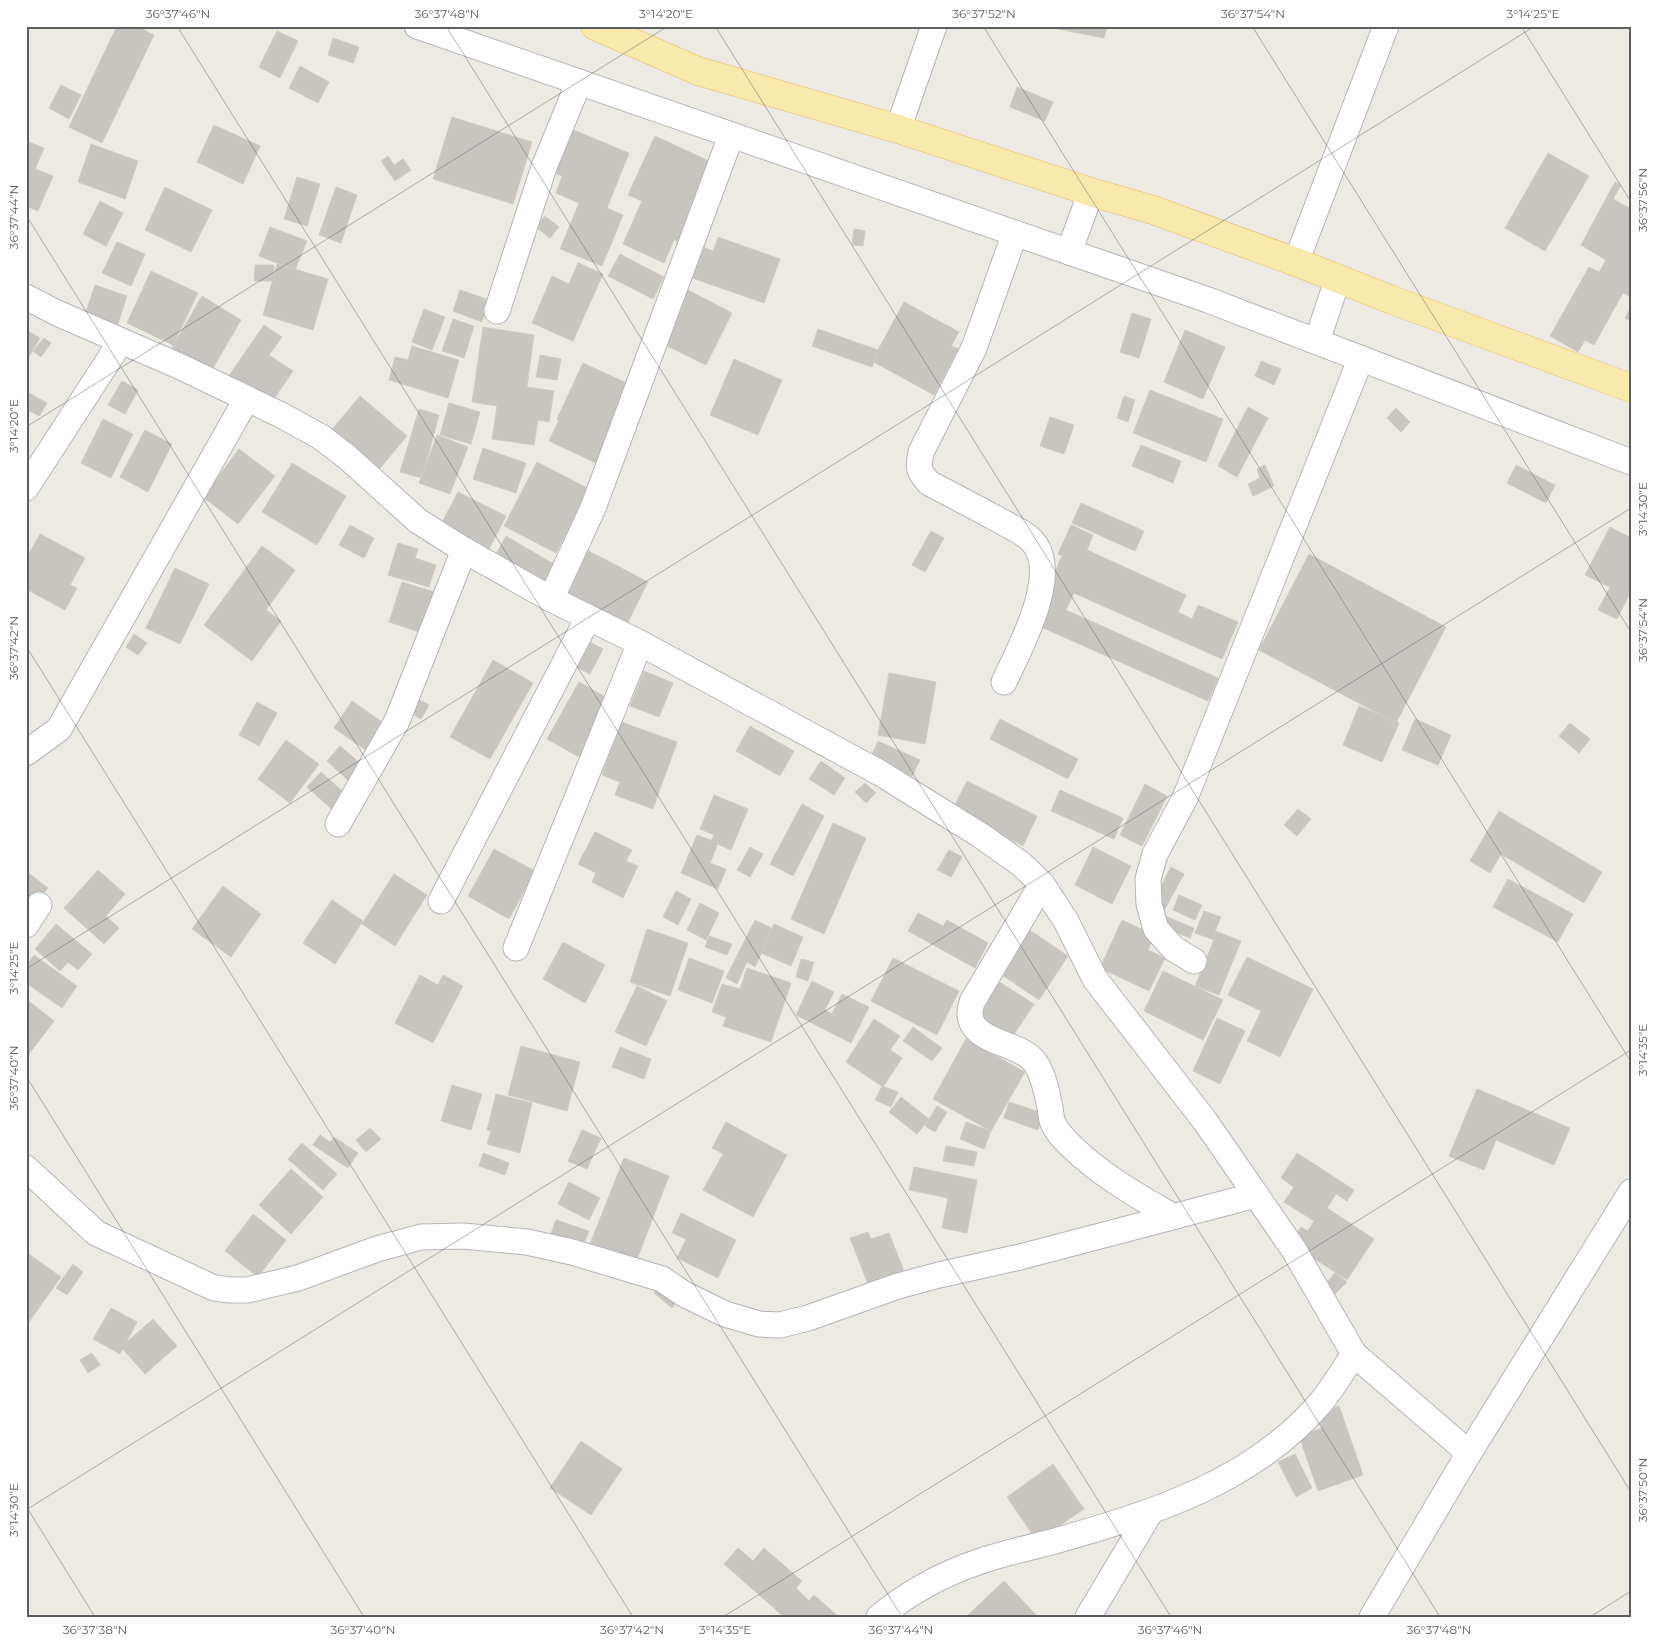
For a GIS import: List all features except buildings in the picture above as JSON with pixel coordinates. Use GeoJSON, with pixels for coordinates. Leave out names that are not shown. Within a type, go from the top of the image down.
{"type":"FeatureCollection","features":[{"type":"Feature","properties":{"kind":"main road"},"geometry":{"type":"LineString","coordinates":[[595,26],[698,71],[898,129],[1091,192],[1154,210],[1631,388]]}},
{"type":"Feature","properties":{"kind":"street"},"geometry":{"type":"LineString","coordinates":[[417,26],[1208,300],[1631,462]]}},
{"type":"Feature","properties":{"kind":"street"},"geometry":{"type":"LineString","coordinates":[[898,129],[934,26]]}},
{"type":"Feature","properties":{"kind":"street"},"geometry":{"type":"LineString","coordinates":[[1296,262],[1386,26]]}},
{"type":"Feature","properties":{"kind":"street"},"geometry":{"type":"LineString","coordinates":[[497,311],[527,225],[544,167],[578,82]]}},
{"type":"Feature","properties":{"kind":"street"},"geometry":{"type":"LineString","coordinates":[[551,599],[593,508],[732,136]]}},
{"type":"Feature","properties":{"kind":"street"},"geometry":{"type":"LineString","coordinates":[[1069,252],[1091,192]]}},
{"type":"Feature","properties":{"kind":"street"},"geometry":{"type":"LineString","coordinates":[[1004,682],[1032,623],[1042,580],[1042,557],[1033,541],[1012,527],[929,483],[921,475],[918,465],[921,452],[974,348],[1015,233]]}},
{"type":"Feature","properties":{"kind":"street"},"geometry":{"type":"LineString","coordinates":[[1317,341],[1338,278]]}},
{"type":"Feature","properties":{"kind":"street"},"geometry":{"type":"LineString","coordinates":[[26,298],[179,366],[246,400],[281,415],[321,437],[347,456],[418,521],[464,550],[551,599],[640,642],[880,773],[980,835],[1021,864],[1042,884],[1066,921],[1096,979],[1205,1121],[1294,1250],[1354,1354],[1469,1453]]}},
{"type":"Feature","properties":{"kind":"street"},"geometry":{"type":"LineString","coordinates":[[26,488],[121,341]]}},
{"type":"Feature","properties":{"kind":"street"},"geometry":{"type":"LineString","coordinates":[[1194,960],[1174,949],[1156,928],[1149,904],[1148,879],[1155,854],[1184,798],[1361,358]]}},
{"type":"Feature","properties":{"kind":"street"},"geometry":{"type":"LineString","coordinates":[[26,753],[59,730],[246,400]]}},
{"type":"Feature","properties":{"kind":"street"},"geometry":{"type":"LineString","coordinates":[[338,824],[396,721],[464,550]]}},
{"type":"Feature","properties":{"kind":"street"},"geometry":{"type":"LineString","coordinates":[[441,901],[588,618]]}},
{"type":"Feature","properties":{"kind":"street"},"geometry":{"type":"LineString","coordinates":[[516,948],[640,642]]}},
{"type":"Feature","properties":{"kind":"street"},"geometry":{"type":"LineString","coordinates":[[1042,884],[972,1002],[970,1010],[972,1021],[978,1030],[990,1039],[1030,1056],[1041,1077],[1053,1123],[1062,1137],[1117,1184],[1172,1216]]}},
{"type":"Feature","properties":{"kind":"street"},"geometry":{"type":"LineString","coordinates":[[26,1168],[96,1233],[214,1288],[247,1290],[298,1278],[377,1249],[420,1237],[463,1236],[527,1242],[572,1252],[662,1278],[684,1294],[725,1314],[759,1324],[780,1325],[816,1316],[898,1286],[1020,1257],[1256,1195]]}},
{"type":"Feature","properties":{"kind":"street"},"geometry":{"type":"LineString","coordinates":[[1372,1617],[1469,1453],[1631,1192]]}},
{"type":"Feature","properties":{"kind":"street"},"geometry":{"type":"LineString","coordinates":[[879,1617],[930,1582],[978,1562],[1151,1511],[1209,1488],[1247,1467],[1291,1433],[1322,1400],[1354,1354]]}},
{"type":"Feature","properties":{"kind":"street"},"geometry":{"type":"LineString","coordinates":[[1088,1617],[1151,1511]]}}]}
